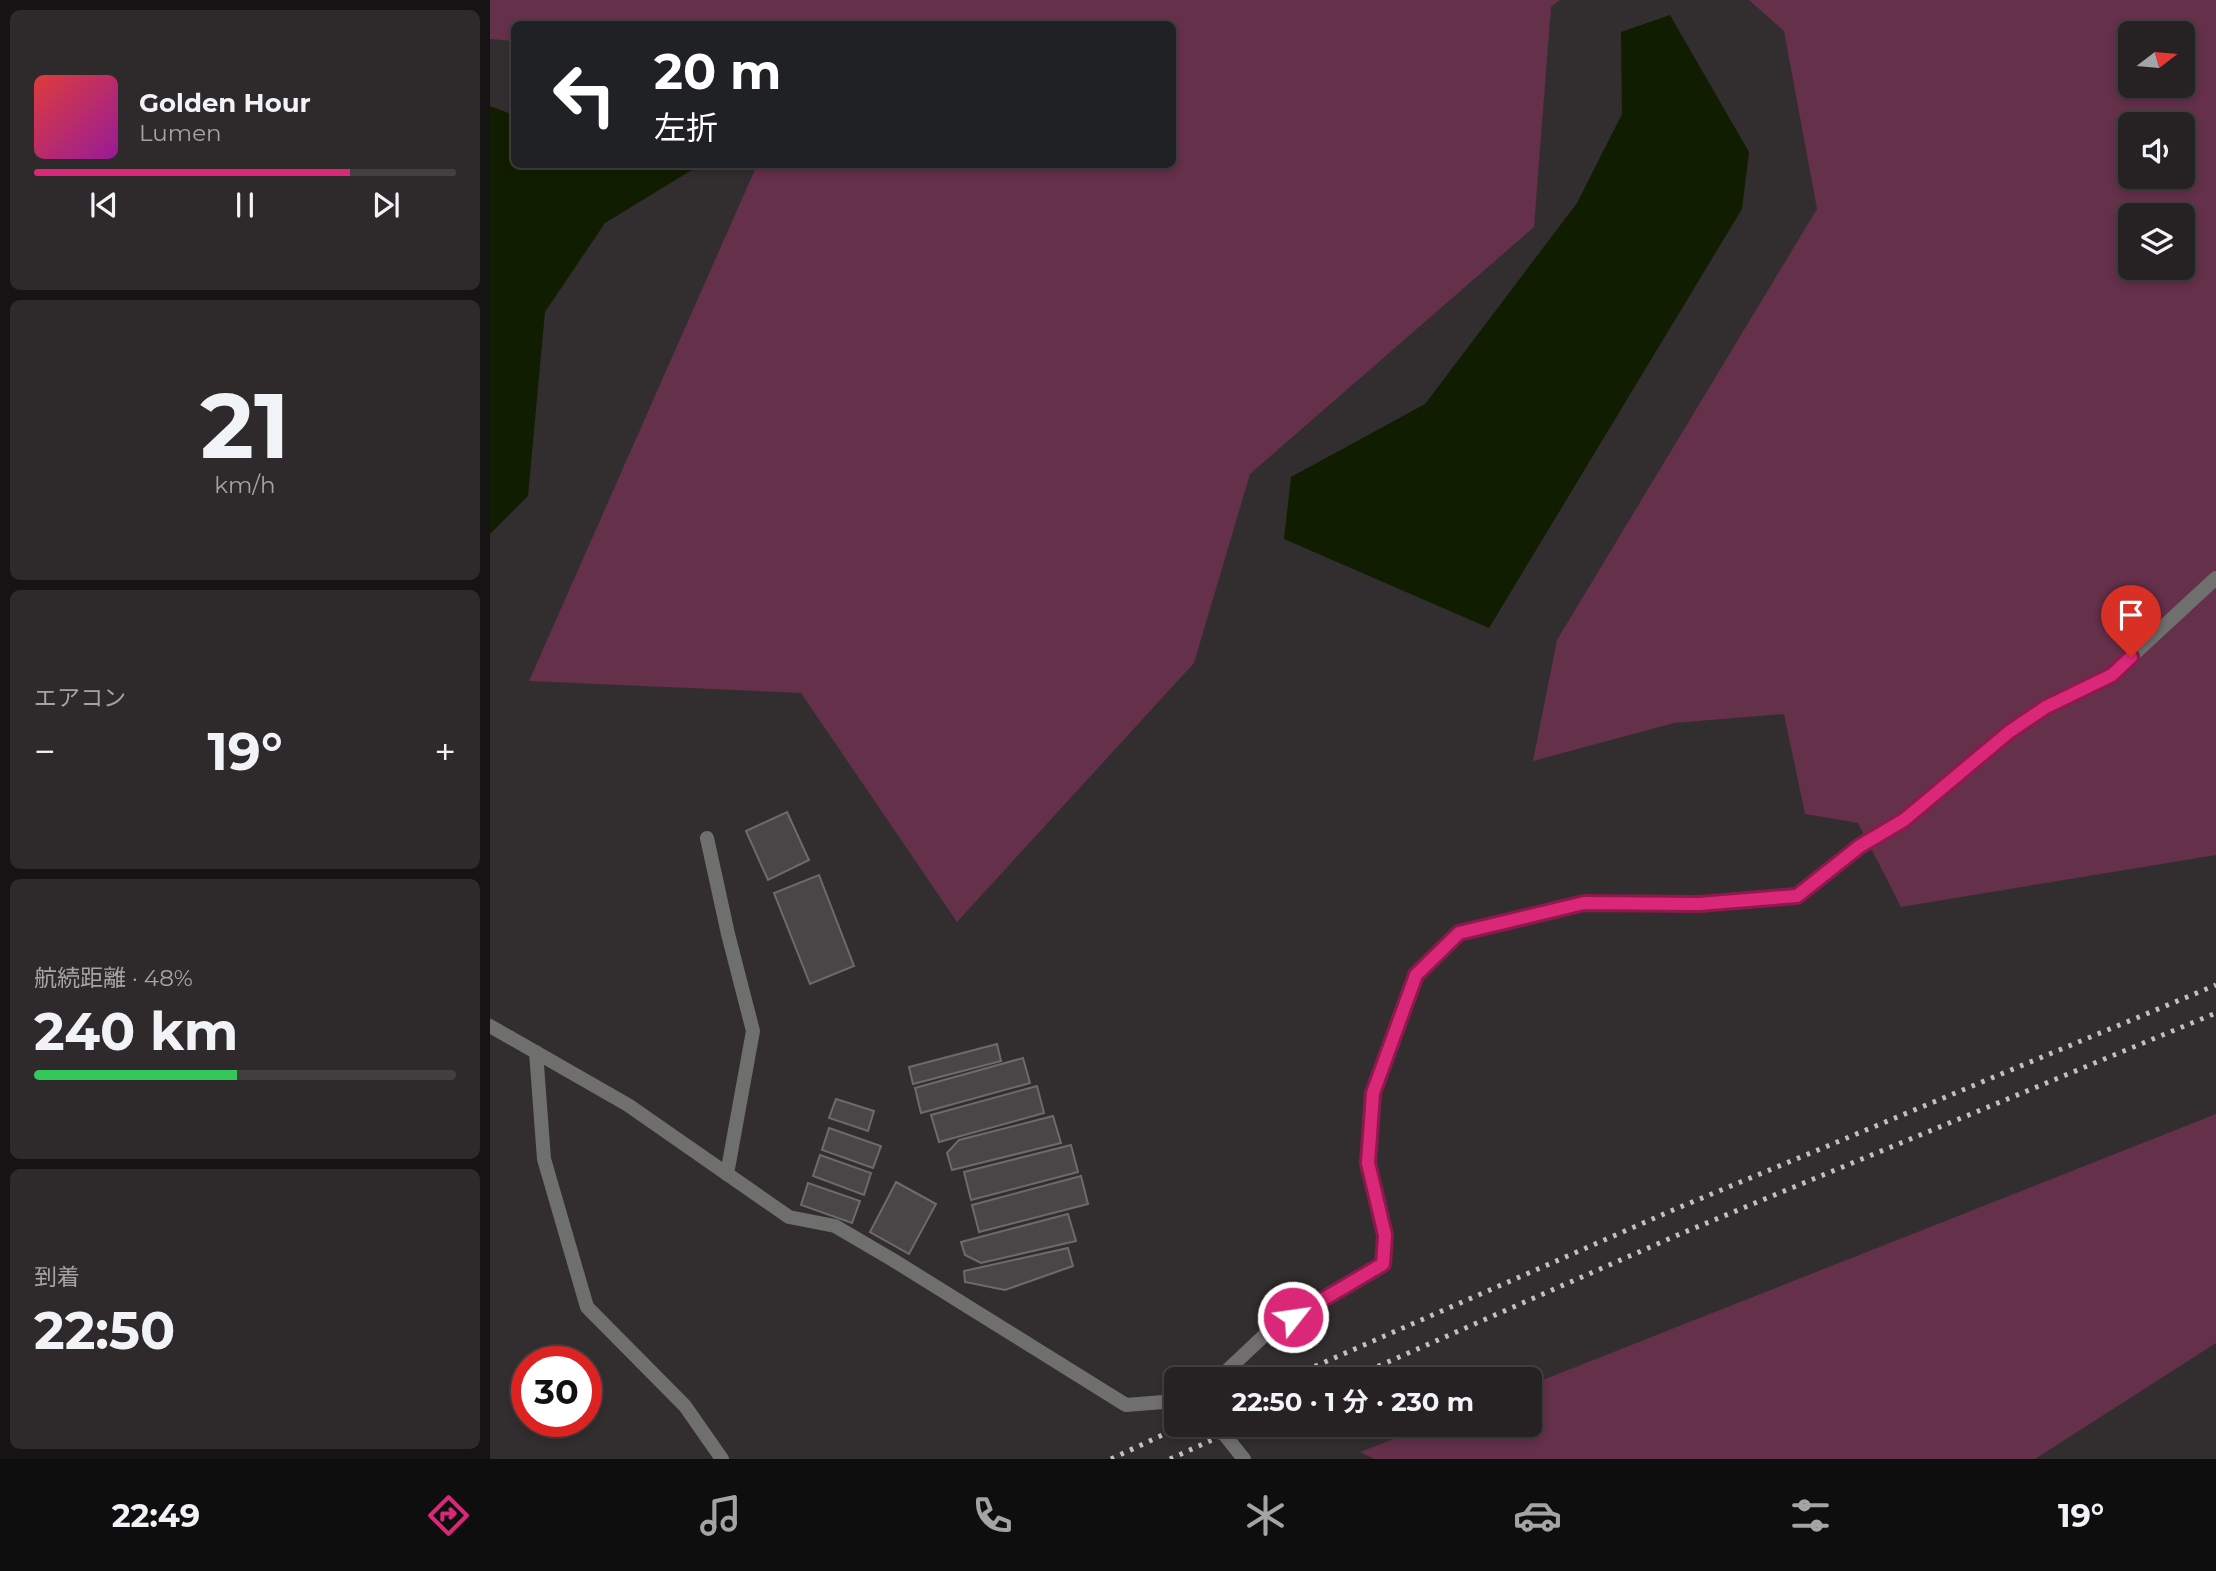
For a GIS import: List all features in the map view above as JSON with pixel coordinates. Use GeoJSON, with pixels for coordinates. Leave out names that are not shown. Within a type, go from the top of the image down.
{"type":"FeatureCollection","features":[{"type":"Feature","properties":{"kind":"street"},"geometry":{"type":"LineString","coordinates":[[1230,1367],[1270,1330],[1383,1264],[1385,1235],[1368,1163],[1373,1093],[1416,975],[1459,933],[1584,903],[1699,904],[1797,896],[1860,846],[1904,820],[2009,732],[2046,707],[2112,675],[2216,578]]}},
{"type":"Feature","properties":{"kind":"street"},"geometry":{"type":"LineString","coordinates":[[707,838],[753,1031],[727,1174]]}},
{"type":"Feature","properties":{"kind":"street"},"geometry":{"type":"LineString","coordinates":[[490,1026],[628,1105],[789,1217],[835,1226],[1126,1405],[1164,1402]]}},
{"type":"Feature","properties":{"kind":"street"},"geometry":{"type":"LineString","coordinates":[[536,1052],[544,1159],[587,1307],[685,1406],[722,1459]]}},
{"type":"Feature","properties":{"kind":"street"},"geometry":{"type":"LineString","coordinates":[[1226,1437],[1244,1459]]}},
{"type":"Feature","properties":{"kind":"shaded area"},"geometry":{"type":"Polygon","coordinates":[[[490,0],[1560,0],[1551,7],[1534,227],[1250,474],[1194,663],[957,922],[801,693],[529,681],[756,168],[1176,168],[1176,21],[511,21],[511,41],[490,39],[490,0]]]}},
{"type":"Feature","properties":{"kind":"shaded area"},"geometry":{"type":"Polygon","coordinates":[[[1749,0],[2216,0],[2216,855],[1901,907],[1858,823],[1805,814],[1784,714],[1674,723],[1533,761],[1557,640],[1817,209],[1784,31],[1749,0]]]}},
{"type":"Feature","properties":{"kind":"shaded area"},"geometry":{"type":"Polygon","coordinates":[[[1670,15],[1749,152],[1742,209],[1489,628],[1284,539],[1291,477],[1425,404],[1577,203],[1622,114],[1621,32],[1670,15]]]}},
{"type":"Feature","properties":{"kind":"shaded area"},"geometry":{"type":"Polygon","coordinates":[[[490,106],[511,114],[511,168],[695,168],[605,223],[545,312],[528,496],[490,534],[490,106]]]}},
{"type":"Feature","properties":{"kind":"shaded area"},"geometry":{"type":"Polygon","coordinates":[[[2216,1114],[2216,1343],[2035,1459],[1374,1459],[1360,1452],[1399,1437],[1542,1437],[1542,1380],[2216,1114]]]}},
{"type":"Feature","properties":{"kind":"building"},"geometry":{"type":"Polygon","coordinates":[[[787,812],[809,860],[768,880],[746,831],[787,812]]]}},
{"type":"Feature","properties":{"kind":"building"},"geometry":{"type":"Polygon","coordinates":[[[819,875],[854,966],[810,984],[774,893],[819,875]]]}},
{"type":"Feature","properties":{"kind":"building"},"geometry":{"type":"Polygon","coordinates":[[[997,1044],[1001,1061],[913,1084],[909,1067],[997,1044]]]}},
{"type":"Feature","properties":{"kind":"building"},"geometry":{"type":"Polygon","coordinates":[[[1023,1058],[1030,1083],[921,1113],[915,1088],[1023,1058]]]}},
{"type":"Feature","properties":{"kind":"building"},"geometry":{"type":"Polygon","coordinates":[[[1037,1086],[1044,1113],[939,1142],[931,1115],[1037,1086]]]}},
{"type":"Feature","properties":{"kind":"building"},"geometry":{"type":"Polygon","coordinates":[[[836,1099],[874,1111],[868,1131],[829,1118],[836,1099]]]}},
{"type":"Feature","properties":{"kind":"building"},"geometry":{"type":"Polygon","coordinates":[[[1053,1116],[1061,1143],[952,1170],[947,1153],[959,1140],[1053,1116]]]}},
{"type":"Feature","properties":{"kind":"building"},"geometry":{"type":"Polygon","coordinates":[[[829,1128],[881,1146],[873,1168],[822,1150],[829,1128]]]}},
{"type":"Feature","properties":{"kind":"building"},"geometry":{"type":"Polygon","coordinates":[[[1071,1145],[1078,1172],[971,1200],[964,1172],[1071,1145]]]}},
{"type":"Feature","properties":{"kind":"building"},"geometry":{"type":"Polygon","coordinates":[[[820,1155],[871,1173],[864,1195],[813,1176],[820,1155]]]}},
{"type":"Feature","properties":{"kind":"building"},"geometry":{"type":"Polygon","coordinates":[[[1081,1176],[1088,1204],[979,1232],[972,1205],[1081,1176]]]}},
{"type":"Feature","properties":{"kind":"building"},"geometry":{"type":"Polygon","coordinates":[[[896,1182],[936,1204],[909,1254],[870,1232],[896,1182]]]}},
{"type":"Feature","properties":{"kind":"building"},"geometry":{"type":"Polygon","coordinates":[[[808,1183],[860,1201],[852,1223],[801,1205],[808,1183]]]}},
{"type":"Feature","properties":{"kind":"building"},"geometry":{"type":"Polygon","coordinates":[[[1068,1214],[1076,1241],[981,1263],[965,1255],[961,1242],[1068,1214]]]}},
{"type":"Feature","properties":{"kind":"building"},"geometry":{"type":"Polygon","coordinates":[[[1068,1248],[1073,1266],[1005,1290],[965,1282],[964,1271],[1068,1248]]]}},
{"type":"Feature","properties":{"kind":"railway"},"geometry":{"type":"LineString","coordinates":[[1313,1367],[1673,1210],[2216,985]]}},
{"type":"Feature","properties":{"kind":"railway"},"geometry":{"type":"LineString","coordinates":[[1376,1367],[1680,1234],[2216,1013]]}},
{"type":"Feature","properties":{"kind":"railway"},"geometry":{"type":"LineString","coordinates":[[1111,1459],[1164,1434]]}},
{"type":"Feature","properties":{"kind":"railway"},"geometry":{"type":"LineString","coordinates":[[1170,1459],[1218,1437]]}},
{"type":"Feature","properties":{"kind":"route"},"geometry":{"type":"LineString","coordinates":[[1293,1317],[1383,1264],[1385,1235],[1368,1163],[1373,1093],[1416,975],[1459,933],[1584,903],[1699,904],[1797,896],[1860,846],[1904,820],[2009,732],[2046,707],[2112,675],[2131,657]]}}]}
